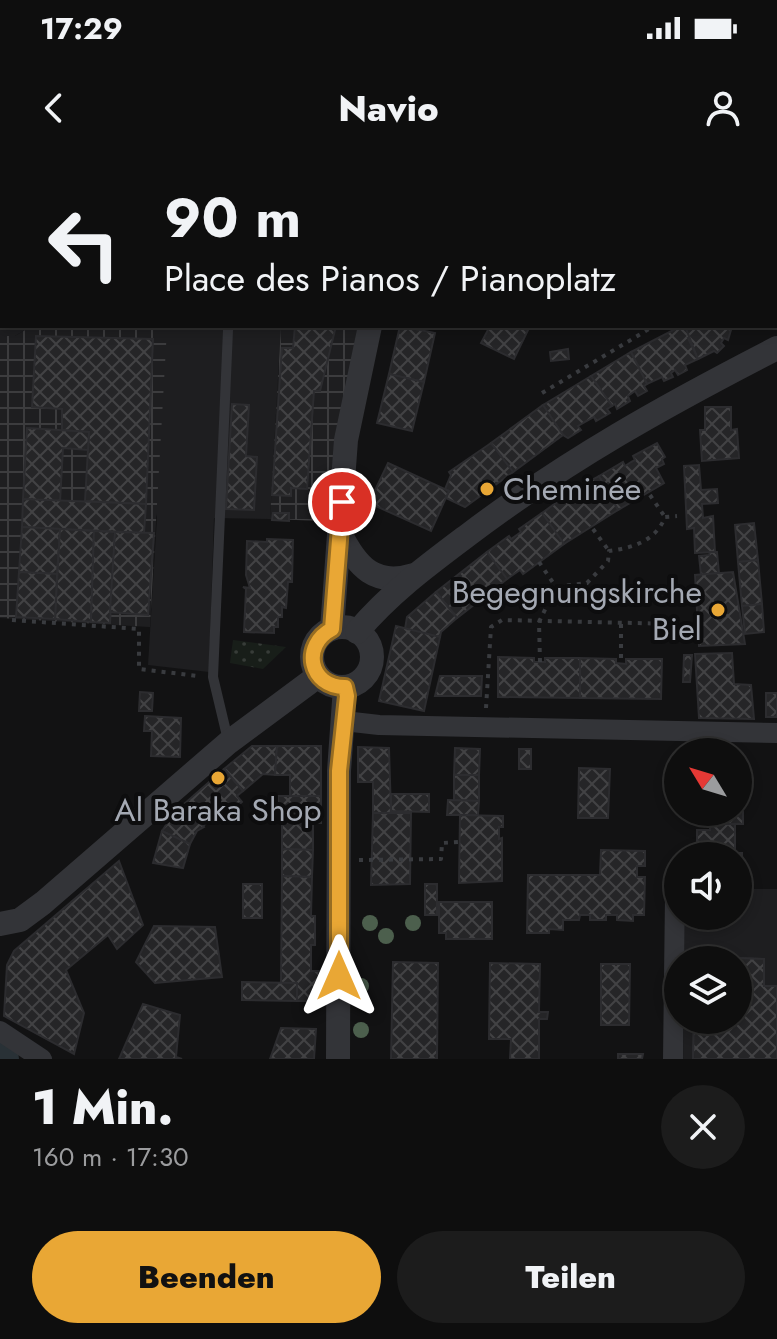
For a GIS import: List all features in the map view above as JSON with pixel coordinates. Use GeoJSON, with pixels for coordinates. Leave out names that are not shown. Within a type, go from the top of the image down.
{"type":"FeatureCollection","features":[{"type":"Feature","properties":{"kind":"street"},"geometry":{"type":"LineString","coordinates":[[332,629],[347,429],[370,328]]}},
{"type":"Feature","properties":{"kind":"street"},"geometry":{"type":"LineString","coordinates":[[357,632],[387,598],[495,514],[605,441],[671,402],[777,348]]}},
{"type":"Feature","properties":{"kind":"street"},"geometry":{"type":"LineString","coordinates":[[340,533],[351,556],[380,578],[397,580],[414,575]]}},
{"type":"Feature","properties":{"kind":"street"},"geometry":{"type":"LineString","coordinates":[[332,629],[357,632],[369,645],[371,663],[362,679],[345,687],[330,685],[318,676],[312,661],[315,645],[332,629]]}},
{"type":"Feature","properties":{"kind":"street"},"geometry":{"type":"LineString","coordinates":[[0,924],[20,920],[43,903],[229,742],[318,676]]}},
{"type":"Feature","properties":{"kind":"street"},"geometry":{"type":"LineString","coordinates":[[338,1059],[339,771],[345,687]]}},
{"type":"Feature","properties":{"kind":"street"},"geometry":{"type":"LineString","coordinates":[[344,721],[393,726],[777,733]]}},
{"type":"Feature","properties":{"kind":"street"},"geometry":{"type":"LineString","coordinates":[[673,1059],[675,930]]}},
{"type":"Feature","properties":{"kind":"street"},"geometry":{"type":"LineString","coordinates":[[0,1031],[42,1059]]}},
{"type":"Feature","properties":{"kind":"lane"},"geometry":{"type":"LineString","coordinates":[[228,330],[213,677],[229,742]]}},
{"type":"Feature","properties":{"kind":"path"},"geometry":{"type":"LineString","coordinates":[[542,393],[651,328]]}},
{"type":"Feature","properties":{"kind":"path"},"geometry":{"type":"LineString","coordinates":[[650,495],[665,517]]}},
{"type":"Feature","properties":{"kind":"path"},"geometry":{"type":"LineString","coordinates":[[665,517],[677,516]]}},
{"type":"Feature","properties":{"kind":"path"},"geometry":{"type":"LineString","coordinates":[[609,551],[635,547],[661,527],[665,517]]}},
{"type":"Feature","properties":{"kind":"path"},"geometry":{"type":"LineString","coordinates":[[556,587],[587,583],[608,561],[609,551],[593,529]]}},
{"type":"Feature","properties":{"kind":"path"},"geometry":{"type":"LineString","coordinates":[[539,562],[556,587]]}},
{"type":"Feature","properties":{"kind":"path"},"geometry":{"type":"LineString","coordinates":[[540,662],[539,622],[556,587]]}},
{"type":"Feature","properties":{"kind":"path"},"geometry":{"type":"LineString","coordinates":[[12,620],[139,629],[139,669],[213,677]]}},
{"type":"Feature","properties":{"kind":"path"},"geometry":{"type":"LineString","coordinates":[[485,716],[491,627],[502,620],[678,624]]}},
{"type":"Feature","properties":{"kind":"path"},"geometry":{"type":"LineString","coordinates":[[621,624],[621,664]]}},
{"type":"Feature","properties":{"kind":"path"},"geometry":{"type":"LineString","coordinates":[[353,859],[441,859],[442,843],[458,842]]}},
{"type":"Feature","properties":{"kind":"shaded area"},"geometry":{"type":"Polygon","coordinates":[[[0,328],[29,328],[15,336],[0,336],[0,328]]]}},
{"type":"Feature","properties":{"kind":"shaded area"},"geometry":{"type":"Polygon","coordinates":[[[29,328],[167,329],[150,627],[0,618],[0,336],[15,336],[29,328]]]}},
{"type":"Feature","properties":{"kind":"shaded area"},"geometry":{"type":"Polygon","coordinates":[[[100,328],[281,328],[270,519],[214,518],[209,672],[148,665],[157,517],[100,328]]]}},
{"type":"Feature","properties":{"kind":"shaded area"},"geometry":{"type":"Polygon","coordinates":[[[281,328],[364,328],[357,348],[323,521],[270,519],[281,328]]]}},
{"type":"Feature","properties":{"kind":"shaded area"},"geometry":{"type":"Polygon","coordinates":[[[233,640],[286,647],[263,669],[230,663],[233,640]]]}},
{"type":"Feature","properties":{"kind":"shaded area"},"geometry":{"type":"Polygon","coordinates":[[[752,889],[777,889],[777,1059],[683,1059],[684,1034],[752,1034],[752,946],[684,946],[685,930],[752,930],[752,889]]]}},
{"type":"Feature","properties":{"kind":"building"},"geometry":{"type":"Polygon","coordinates":[[[295,328],[336,328],[320,391],[314,391],[307,489],[291,488],[291,496],[272,495],[282,348],[293,348],[295,328]]]}},
{"type":"Feature","properties":{"kind":"building"},"geometry":{"type":"Polygon","coordinates":[[[400,328],[435,333],[424,382],[389,374],[400,328]]]}},
{"type":"Feature","properties":{"kind":"building"},"geometry":{"type":"Polygon","coordinates":[[[489,328],[529,328],[514,359],[481,343],[489,328]]]}},
{"type":"Feature","properties":{"kind":"building"},"geometry":{"type":"Polygon","coordinates":[[[677,328],[686,328],[698,359],[685,365],[687,370],[678,375],[675,370],[671,373],[673,377],[664,381],[662,377],[647,384],[631,352],[677,328]]]}},
{"type":"Feature","properties":{"kind":"building"},"geometry":{"type":"Polygon","coordinates":[[[686,328],[731,330],[728,340],[724,338],[721,343],[724,346],[717,353],[714,351],[698,359],[686,328]]]}},
{"type":"Feature","properties":{"kind":"building"},"geometry":{"type":"Polygon","coordinates":[[[36,336],[153,339],[146,504],[85,501],[89,432],[62,430],[62,409],[32,407],[36,336]]]}},
{"type":"Feature","properties":{"kind":"building"},"geometry":{"type":"Polygon","coordinates":[[[568,349],[569,359],[551,361],[550,352],[568,349]]]}},
{"type":"Feature","properties":{"kind":"building"},"geometry":{"type":"Polygon","coordinates":[[[631,352],[647,384],[644,386],[647,391],[638,396],[635,391],[628,396],[630,401],[617,409],[591,376],[631,352]]]}},
{"type":"Feature","properties":{"kind":"building"},"geometry":{"type":"Polygon","coordinates":[[[389,374],[424,382],[412,431],[377,423],[389,374]]]}},
{"type":"Feature","properties":{"kind":"building"},"geometry":{"type":"Polygon","coordinates":[[[591,376],[612,406],[607,409],[610,413],[578,426],[581,430],[568,438],[543,405],[591,376]]]}},
{"type":"Feature","properties":{"kind":"building"},"geometry":{"type":"Polygon","coordinates":[[[232,404],[249,405],[246,456],[257,457],[254,510],[226,509],[232,404]]]}},
{"type":"Feature","properties":{"kind":"building"},"geometry":{"type":"Polygon","coordinates":[[[543,405],[563,435],[513,472],[491,443],[543,405]]]}},
{"type":"Feature","properties":{"kind":"building"},"geometry":{"type":"Polygon","coordinates":[[[705,407],[731,407],[731,430],[737,429],[739,458],[702,461],[700,430],[705,430],[705,407]]]}},
{"type":"Feature","properties":{"kind":"building"},"geometry":{"type":"Polygon","coordinates":[[[27,428],[89,432],[88,450],[63,448],[60,502],[23,499],[27,428]]]}},
{"type":"Feature","properties":{"kind":"building"},"geometry":{"type":"Polygon","coordinates":[[[491,443],[513,472],[465,507],[446,498],[449,472],[491,443]]]}},
{"type":"Feature","properties":{"kind":"building"},"geometry":{"type":"Polygon","coordinates":[[[657,443],[665,457],[662,459],[664,464],[656,468],[664,483],[618,510],[599,476],[623,462],[625,466],[635,460],[633,456],[657,443]]]}},
{"type":"Feature","properties":{"kind":"building"},"geometry":{"type":"Polygon","coordinates":[[[388,463],[449,491],[431,531],[369,503],[388,463]]]}},
{"type":"Feature","properties":{"kind":"building"},"geometry":{"type":"Polygon","coordinates":[[[699,465],[701,490],[717,489],[718,503],[702,504],[703,518],[713,516],[715,552],[695,553],[694,528],[687,529],[684,466],[699,465]]]}},
{"type":"Feature","properties":{"kind":"building"},"geometry":{"type":"Polygon","coordinates":[[[599,476],[618,510],[564,544],[542,513],[599,476]]]}},
{"type":"Feature","properties":{"kind":"building"},"geometry":{"type":"Polygon","coordinates":[[[23,499],[146,504],[144,533],[22,527],[23,499]]]}},
{"type":"Feature","properties":{"kind":"building"},"geometry":{"type":"Polygon","coordinates":[[[273,513],[289,513],[289,521],[272,520],[273,513]]]}},
{"type":"Feature","properties":{"kind":"building"},"geometry":{"type":"Polygon","coordinates":[[[542,513],[564,544],[523,574],[520,570],[507,579],[487,552],[509,536],[511,539],[521,532],[519,529],[542,513]]]}},
{"type":"Feature","properties":{"kind":"building"},"geometry":{"type":"Polygon","coordinates":[[[754,523],[758,560],[738,562],[735,525],[754,523]]]}},
{"type":"Feature","properties":{"kind":"building"},"geometry":{"type":"Polygon","coordinates":[[[22,527],[60,529],[57,574],[19,572],[22,527]]]}},
{"type":"Feature","properties":{"kind":"building"},"geometry":{"type":"Polygon","coordinates":[[[60,529],[94,531],[91,622],[55,619],[60,529]]]}},
{"type":"Feature","properties":{"kind":"building"},"geometry":{"type":"Polygon","coordinates":[[[94,531],[115,532],[110,623],[91,622],[94,531]]]}},
{"type":"Feature","properties":{"kind":"building"},"geometry":{"type":"Polygon","coordinates":[[[115,532],[154,533],[148,615],[110,612],[115,532]]]}},
{"type":"Feature","properties":{"kind":"building"},"geometry":{"type":"Polygon","coordinates":[[[267,539],[293,540],[292,582],[288,582],[286,608],[282,607],[282,617],[278,617],[278,627],[274,627],[274,633],[244,632],[246,589],[243,587],[250,588],[246,575],[247,541],[267,542],[267,539]]]}},
{"type":"Feature","properties":{"kind":"building"},"geometry":{"type":"Polygon","coordinates":[[[487,552],[507,579],[457,618],[436,592],[487,552]]]}},
{"type":"Feature","properties":{"kind":"building"},"geometry":{"type":"Polygon","coordinates":[[[710,552],[717,552],[719,573],[701,575],[699,556],[709,555],[710,552]]]}},
{"type":"Feature","properties":{"kind":"building"},"geometry":{"type":"Polygon","coordinates":[[[758,560],[762,604],[742,606],[738,562],[758,560]]]}},
{"type":"Feature","properties":{"kind":"building"},"geometry":{"type":"Polygon","coordinates":[[[19,572],[57,574],[55,619],[16,617],[19,572]]]}},
{"type":"Feature","properties":{"kind":"building","name":"Begegnungskirche Biel"},"geometry":{"type":"Polygon","coordinates":[[[733,572],[745,644],[699,646],[695,575],[733,572]]]}},
{"type":"Feature","properties":{"kind":"building"},"geometry":{"type":"Polygon","coordinates":[[[436,592],[457,618],[441,632],[440,637],[405,629],[407,617],[436,592]]]}},
{"type":"Feature","properties":{"kind":"building"},"geometry":{"type":"Polygon","coordinates":[[[762,604],[764,632],[745,634],[742,606],[762,604]]]}},
{"type":"Feature","properties":{"kind":"building"},"geometry":{"type":"Polygon","coordinates":[[[396,626],[440,637],[424,711],[379,701],[396,626]]]}},
{"type":"Feature","properties":{"kind":"building"},"geometry":{"type":"Polygon","coordinates":[[[732,653],[734,684],[751,685],[754,719],[699,718],[695,654],[732,653]]]}},
{"type":"Feature","properties":{"kind":"building"},"geometry":{"type":"Polygon","coordinates":[[[684,655],[692,655],[690,682],[683,682],[684,655]]]}},
{"type":"Feature","properties":{"kind":"building"},"geometry":{"type":"Polygon","coordinates":[[[498,657],[534,658],[534,662],[545,662],[545,658],[580,658],[580,698],[498,697],[498,657]]]}},
{"type":"Feature","properties":{"kind":"building"},"geometry":{"type":"Polygon","coordinates":[[[580,658],[616,659],[616,663],[626,664],[626,659],[662,659],[661,699],[580,698],[580,658]]]}},
{"type":"Feature","properties":{"kind":"building"},"geometry":{"type":"Polygon","coordinates":[[[440,676],[482,676],[481,696],[435,696],[440,676]]]}},
{"type":"Feature","properties":{"kind":"building"},"geometry":{"type":"Polygon","coordinates":[[[140,692],[153,693],[152,711],[139,711],[140,692]]]}},
{"type":"Feature","properties":{"kind":"building"},"geometry":{"type":"Polygon","coordinates":[[[766,693],[777,693],[777,717],[766,717],[766,693]]]}},
{"type":"Feature","properties":{"kind":"building"},"geometry":{"type":"Polygon","coordinates":[[[145,716],[181,718],[180,757],[151,756],[152,731],[144,731],[145,716]]]}},
{"type":"Feature","properties":{"kind":"building"},"geometry":{"type":"Polygon","coordinates":[[[252,746],[277,746],[275,775],[263,774],[243,791],[224,769],[252,746]]]}},
{"type":"Feature","properties":{"kind":"building"},"geometry":{"type":"Polygon","coordinates":[[[277,746],[321,746],[321,796],[290,796],[290,775],[275,775],[277,746]]]}},
{"type":"Feature","properties":{"kind":"building"},"geometry":{"type":"Polygon","coordinates":[[[358,747],[389,748],[391,813],[373,813],[373,782],[358,782],[358,747]]]}},
{"type":"Feature","properties":{"kind":"building"},"geometry":{"type":"Polygon","coordinates":[[[455,748],[480,749],[479,775],[454,775],[455,748]]]}},
{"type":"Feature","properties":{"kind":"building"},"geometry":{"type":"Polygon","coordinates":[[[519,749],[531,749],[531,769],[519,769],[519,749]]]}},
{"type":"Feature","properties":{"kind":"building"},"geometry":{"type":"Polygon","coordinates":[[[579,768],[610,769],[608,818],[578,818],[579,768]]]}},
{"type":"Feature","properties":{"kind":"building"},"geometry":{"type":"Polygon","coordinates":[[[224,769],[243,791],[237,796],[242,802],[227,815],[223,809],[203,826],[184,804],[224,769]]]}},
{"type":"Feature","properties":{"kind":"building"},"geometry":{"type":"Polygon","coordinates":[[[454,775],[479,775],[479,801],[454,800],[454,775]]]}},
{"type":"Feature","properties":{"kind":"building"},"geometry":{"type":"Polygon","coordinates":[[[391,794],[429,794],[429,812],[391,811],[391,794]]]}},
{"type":"Feature","properties":{"kind":"building"},"geometry":{"type":"Polygon","coordinates":[[[278,796],[321,796],[321,823],[290,822],[290,807],[278,807],[278,796]]]}},
{"type":"Feature","properties":{"kind":"building"},"geometry":{"type":"Polygon","coordinates":[[[448,800],[479,801],[478,815],[447,815],[448,800]]]}},
{"type":"Feature","properties":{"kind":"building"},"geometry":{"type":"Polygon","coordinates":[[[184,804],[204,827],[197,831],[190,844],[162,831],[184,804]]]}},
{"type":"Feature","properties":{"kind":"building"},"geometry":{"type":"Polygon","coordinates":[[[373,813],[411,813],[410,884],[371,885],[373,813]]]}},
{"type":"Feature","properties":{"kind":"building"},"geometry":{"type":"Polygon","coordinates":[[[460,815],[503,816],[503,827],[499,827],[502,881],[459,883],[460,815]]]}},
{"type":"Feature","properties":{"kind":"building"},"geometry":{"type":"Polygon","coordinates":[[[282,823],[313,823],[313,850],[282,849],[282,823]]]}},
{"type":"Feature","properties":{"kind":"building"},"geometry":{"type":"Polygon","coordinates":[[[710,826],[735,826],[735,842],[697,842],[697,830],[710,830],[710,826]]]}},
{"type":"Feature","properties":{"kind":"building"},"geometry":{"type":"Polygon","coordinates":[[[162,831],[190,844],[183,868],[153,863],[162,831]]]}},
{"type":"Feature","properties":{"kind":"building"},"geometry":{"type":"Polygon","coordinates":[[[282,849],[313,850],[312,877],[282,876],[282,849]]]}},
{"type":"Feature","properties":{"kind":"building"},"geometry":{"type":"Polygon","coordinates":[[[601,850],[645,851],[645,866],[637,866],[637,877],[645,877],[644,915],[633,915],[633,921],[617,920],[617,915],[606,915],[606,920],[590,920],[590,915],[580,915],[579,920],[563,920],[563,930],[527,933],[528,875],[600,875],[601,850]]]}},
{"type":"Feature","properties":{"kind":"building"},"geometry":{"type":"Polygon","coordinates":[[[119,861],[143,925],[117,949],[108,935],[66,970],[84,1013],[74,1054],[4,1016],[7,965],[14,951],[119,861]]]}},
{"type":"Feature","properties":{"kind":"building"},"geometry":{"type":"Polygon","coordinates":[[[282,876],[312,877],[311,916],[315,916],[315,945],[311,945],[311,971],[319,971],[319,1001],[297,1001],[297,983],[281,983],[282,876]]]}},
{"type":"Feature","properties":{"kind":"building"},"geometry":{"type":"Polygon","coordinates":[[[243,884],[262,884],[262,918],[243,918],[243,884]]]}},
{"type":"Feature","properties":{"kind":"building"},"geometry":{"type":"Polygon","coordinates":[[[425,884],[437,884],[437,915],[425,915],[425,884]]]}},
{"type":"Feature","properties":{"kind":"building"},"geometry":{"type":"Polygon","coordinates":[[[439,902],[492,902],[492,939],[446,939],[446,933],[439,933],[439,902]]]}},
{"type":"Feature","properties":{"kind":"building"},"geometry":{"type":"Polygon","coordinates":[[[154,926],[215,927],[222,977],[155,983],[136,962],[154,926]]]}},
{"type":"Feature","properties":{"kind":"building"},"geometry":{"type":"Polygon","coordinates":[[[752,959],[764,959],[764,986],[777,986],[777,1019],[770,1019],[770,1059],[693,1059],[694,1034],[752,1034],[752,959]]]}},
{"type":"Feature","properties":{"kind":"building"},"geometry":{"type":"Polygon","coordinates":[[[752,959],[764,959],[764,986],[777,986],[777,1059],[693,1059],[694,1034],[752,1034],[752,959]]]}},
{"type":"Feature","properties":{"kind":"building"},"geometry":{"type":"Polygon","coordinates":[[[393,962],[438,963],[437,1059],[391,1059],[393,962]]]}},
{"type":"Feature","properties":{"kind":"building"},"geometry":{"type":"Polygon","coordinates":[[[490,963],[540,964],[539,1012],[548,1012],[547,1019],[539,1019],[539,1059],[510,1059],[511,1039],[489,1039],[490,963]]]}},
{"type":"Feature","properties":{"kind":"building"},"geometry":{"type":"Polygon","coordinates":[[[601,964],[630,964],[629,1025],[601,1025],[601,964]]]}},
{"type":"Feature","properties":{"kind":"building"},"geometry":{"type":"Polygon","coordinates":[[[242,982],[297,983],[297,1001],[242,1000],[242,982]]]}},
{"type":"Feature","properties":{"kind":"building"},"geometry":{"type":"Polygon","coordinates":[[[143,1004],[180,1015],[176,1057],[182,1059],[119,1059],[143,1004]]]}},
{"type":"Feature","properties":{"kind":"building"},"geometry":{"type":"Polygon","coordinates":[[[281,1028],[316,1029],[314,1059],[270,1059],[281,1028]]]}},
{"type":"Feature","properties":{"kind":"building"},"geometry":{"type":"Polygon","coordinates":[[[618,1054],[643,1054],[642,1059],[618,1059],[618,1054]]]}},
{"type":"Feature","properties":{"kind":"place","name":"Cheminée"},"geometry":{"type":"Point","coordinates":[487,489]}},
{"type":"Feature","properties":{"kind":"place","name":"Begegnungskirche Biel"},"geometry":{"type":"Point","coordinates":[718,610]}},
{"type":"Feature","properties":{"kind":"place","name":"Al Baraka Shop"},"geometry":{"type":"Point","coordinates":[218,778]}},
{"type":"Feature","properties":{"kind":"route"},"geometry":{"type":"LineString","coordinates":[[339,976],[339,771],[347,696],[345,687],[330,685],[318,676],[312,653],[319,638],[332,629],[342,502]]}}]}
